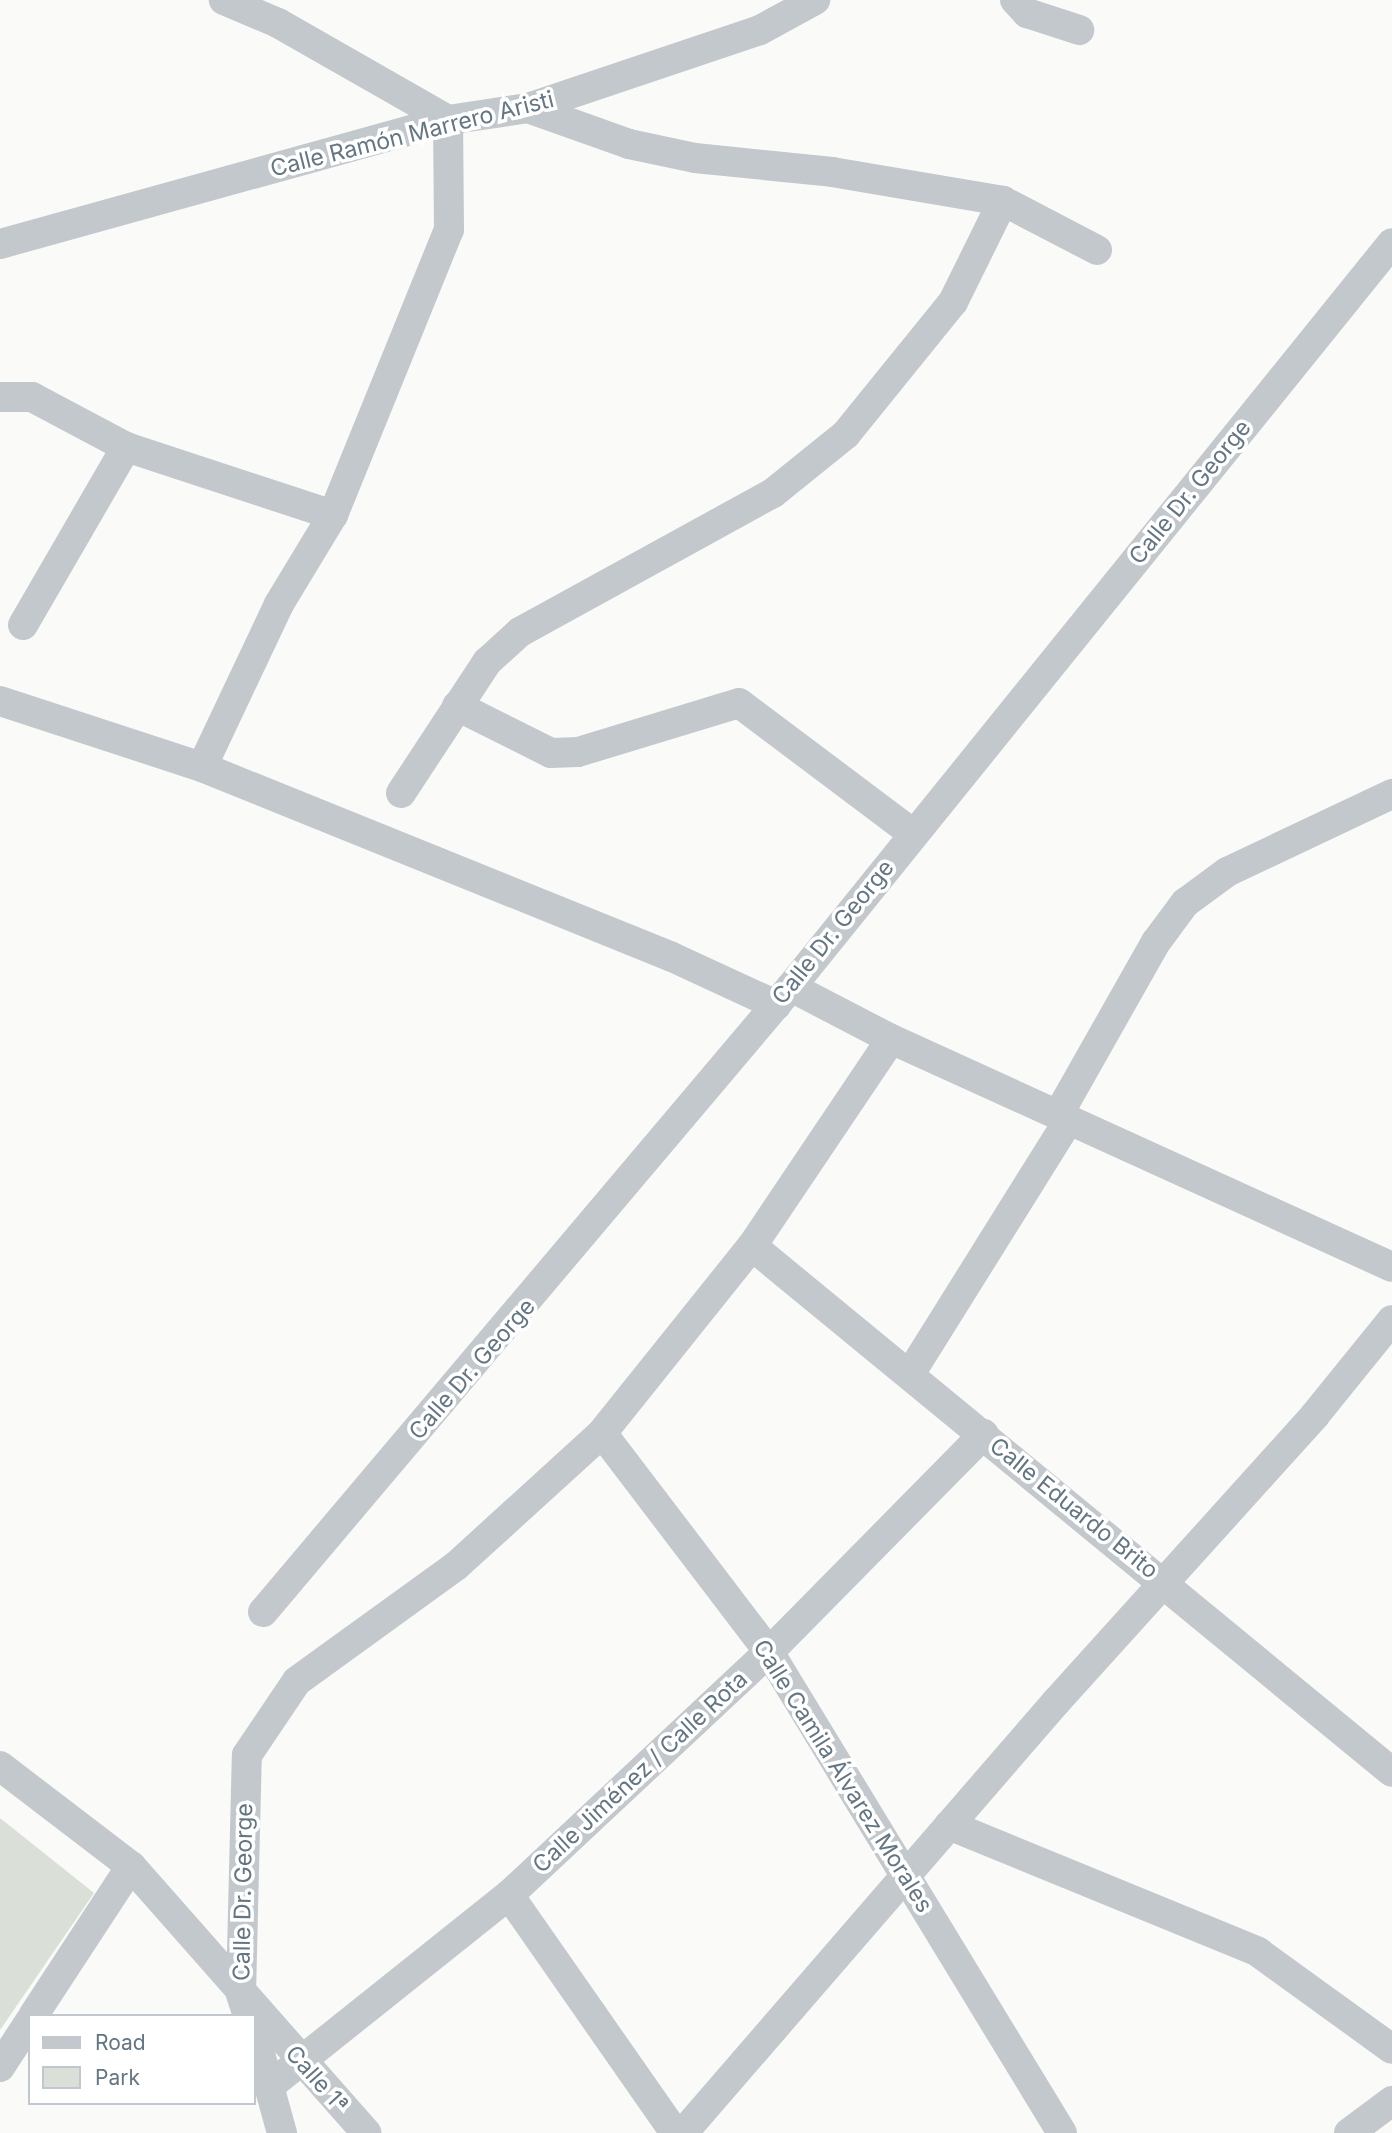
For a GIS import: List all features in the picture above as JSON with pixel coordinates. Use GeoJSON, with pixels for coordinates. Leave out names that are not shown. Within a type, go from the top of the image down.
{"type":"FeatureCollection","features":[{"type":"Feature","properties":{"kind":"street"},"geometry":{"type":"LineString","coordinates":[[202,767],[279,604],[333,515],[449,230],[449,120],[278,23],[224,0]]}},
{"type":"Feature","properties":{"kind":"street","name":"Calle Ramón Marrero Aristi"},"geometry":{"type":"LineString","coordinates":[[0,244],[449,120],[528,108],[760,30],[815,0]]}},
{"type":"Feature","properties":{"kind":"street"},"geometry":{"type":"LineString","coordinates":[[1015,0],[1027,13],[1079,30]]}},
{"type":"Feature","properties":{"kind":"street"},"geometry":{"type":"LineString","coordinates":[[528,108],[629,144],[695,158],[832,172],[1003,201],[1097,250]]}},
{"type":"Feature","properties":{"kind":"street"},"geometry":{"type":"LineString","coordinates":[[401,793],[487,662],[520,632],[773,493],[846,434],[953,302],[1003,201]]}},
{"type":"Feature","properties":{"kind":"street","name":"Calle Dr. George"},"geometry":{"type":"LineString","coordinates":[[262,1612],[783,996],[912,833],[1392,243]]}},
{"type":"Feature","properties":{"kind":"street"},"geometry":{"type":"LineString","coordinates":[[0,397],[32,397],[126,447],[333,515]]}},
{"type":"Feature","properties":{"kind":"street"},"geometry":{"type":"LineString","coordinates":[[23,625],[126,447]]}},
{"type":"Feature","properties":{"kind":"street"},"geometry":{"type":"LineString","coordinates":[[0,702],[202,767],[673,957],[783,996],[891,1039],[1392,1266]]}},
{"type":"Feature","properties":{"kind":"street"},"geometry":{"type":"LineString","coordinates":[[457,706],[551,753],[578,752],[739,703],[912,833]]}},
{"type":"Feature","properties":{"kind":"street"},"geometry":{"type":"LineString","coordinates":[[910,1374],[1064,1117],[1156,942],[1185,903],[1227,872],[1392,794]]}},
{"type":"Feature","properties":{"kind":"street","name":"Calle Dr. George"},"geometry":{"type":"LineString","coordinates":[[245,2005],[247,1755],[296,1681],[456,1566],[602,1433],[752,1246],[891,1039]]}},
{"type":"Feature","properties":{"kind":"street","name":"Calle Eduardo Brito"},"geometry":{"type":"LineString","coordinates":[[752,1246],[1165,1582],[1392,1772]]}},
{"type":"Feature","properties":{"kind":"street"},"geometry":{"type":"LineString","coordinates":[[682,2133],[1392,1320]]}},
{"type":"Feature","properties":{"kind":"street","name":"Calle Camila Álvarez Morales"},"geometry":{"type":"LineString","coordinates":[[602,1433],[769,1652],[1062,2133]]}},
{"type":"Feature","properties":{"kind":"street","name":"Calle Jiménez / Calle Rota"},"geometry":{"type":"LineString","coordinates":[[272,2084],[509,1895],[769,1652],[984,1434]]}},
{"type":"Feature","properties":{"kind":"street","name":"Calle 1ª"},"geometry":{"type":"LineString","coordinates":[[0,1766],[131,1866],[245,2005]]}},
{"type":"Feature","properties":{"kind":"street"},"geometry":{"type":"LineString","coordinates":[[949,1825],[1258,1952],[1392,2049]]}},
{"type":"Feature","properties":{"kind":"street"},"geometry":{"type":"LineString","coordinates":[[34,2014],[131,1866]]}},
{"type":"Feature","properties":{"kind":"street"},"geometry":{"type":"LineString","coordinates":[[509,1895],[675,2133]]}},
{"type":"Feature","properties":{"kind":"street","name":"Calle 1ª"},"geometry":{"type":"LineString","coordinates":[[256,2016],[366,2133]]}},
{"type":"Feature","properties":{"kind":"street"},"geometry":{"type":"LineString","coordinates":[[0,2067],[28,2024]]}},
{"type":"Feature","properties":{"kind":"street"},"geometry":{"type":"LineString","coordinates":[[256,2038],[272,2084],[282,2133]]}},
{"type":"Feature","properties":{"kind":"street"},"geometry":{"type":"LineString","coordinates":[[1349,2133],[1392,2101]]}},
{"type":"Feature","properties":{"kind":"green space"},"geometry":{"type":"Polygon","coordinates":[[[0,1818],[94,1893],[0,2030],[0,1818]]]}}]}
